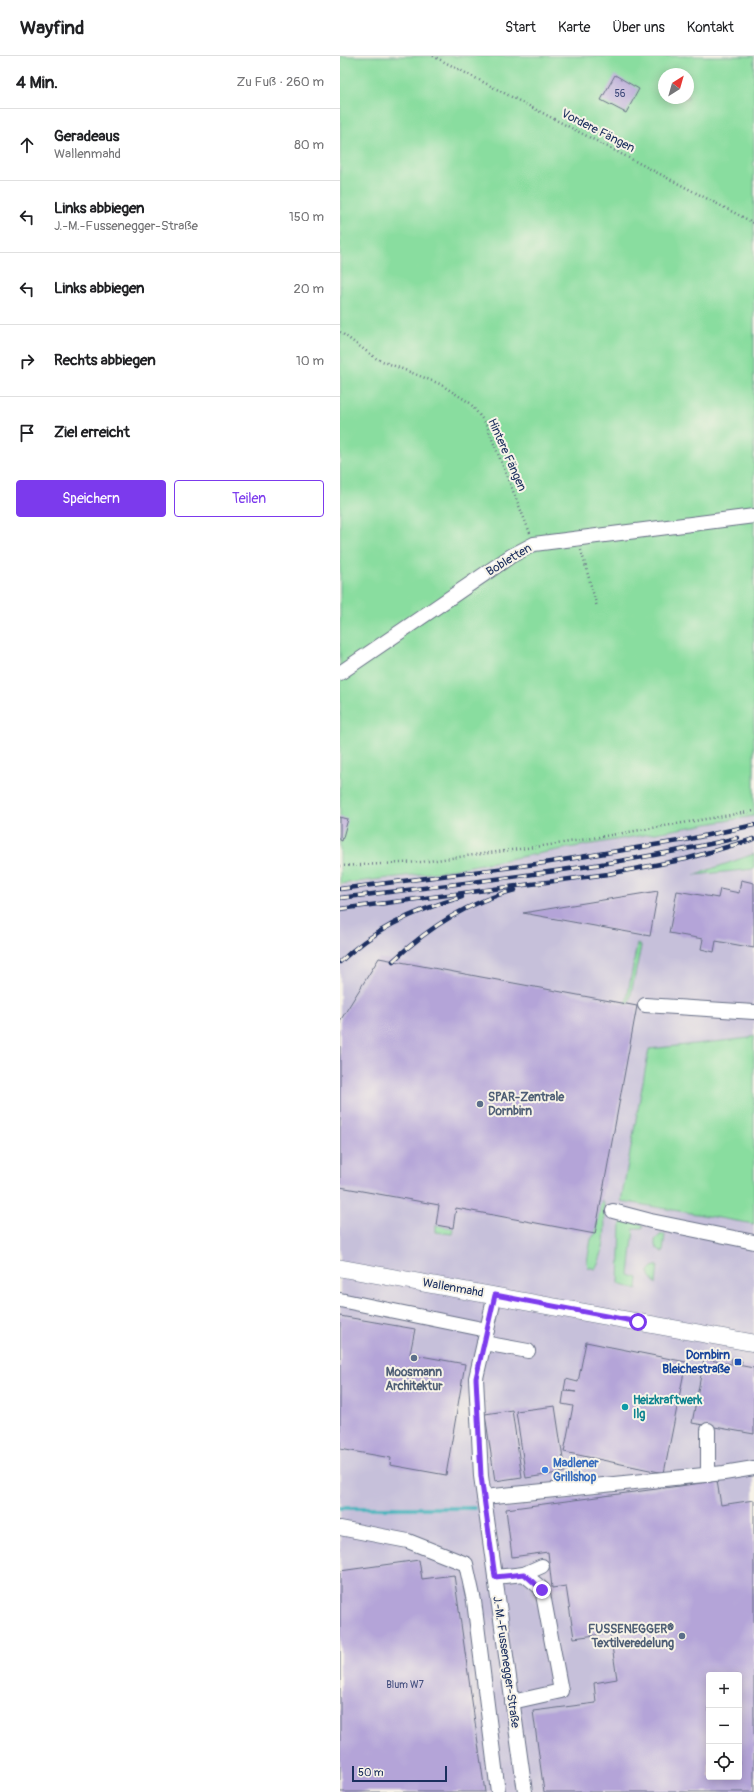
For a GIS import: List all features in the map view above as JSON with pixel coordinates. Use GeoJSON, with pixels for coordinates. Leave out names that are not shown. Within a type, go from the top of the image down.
{"type":"FeatureCollection","features":[{"type":"Feature","properties":{"kind":"main road","name":"Wallenmahd"},"geometry":{"type":"LineString","coordinates":[[340,1268],[754,1343]]}},
{"type":"Feature","properties":{"kind":"street","name":"Bobletten"},"geometry":{"type":"LineString","coordinates":[[340,674],[511,556],[534,544],[754,516]]}},
{"type":"Feature","properties":{"kind":"street"},"geometry":{"type":"LineString","coordinates":[[645,1005],[754,1012]]}},
{"type":"Feature","properties":{"kind":"street"},"geometry":{"type":"LineString","coordinates":[[614,1211],[651,1221],[754,1242]]}},
{"type":"Feature","properties":{"kind":"street","name":"J.-M.-Fussenegger-Straße"},"geometry":{"type":"LineString","coordinates":[[495,1295],[476,1378],[481,1476],[525,1792]]}},
{"type":"Feature","properties":{"kind":"street"},"geometry":{"type":"LineString","coordinates":[[340,1300],[485,1336],[528,1351]]}},
{"type":"Feature","properties":{"kind":"street"},"geometry":{"type":"LineString","coordinates":[[708,1430],[708,1474]]}},
{"type":"Feature","properties":{"kind":"street"},"geometry":{"type":"LineString","coordinates":[[484,1497],[754,1468]]}},
{"type":"Feature","properties":{"kind":"street"},"geometry":{"type":"LineString","coordinates":[[340,1528],[408,1541],[466,1564],[474,1601],[498,1792]]}},
{"type":"Feature","properties":{"kind":"street"},"geometry":{"type":"LineString","coordinates":[[495,1577],[524,1574],[542,1566]]}},
{"type":"Feature","properties":{"kind":"street"},"geometry":{"type":"LineString","coordinates":[[512,1702],[561,1690],[542,1590],[524,1574]]}},
{"type":"Feature","properties":{"kind":"path","name":"Vordere Fängen"},"geometry":{"type":"LineString","coordinates":[[433,56],[754,223]]}},
{"type":"Feature","properties":{"kind":"path","name":"Hintere Fängen"},"geometry":{"type":"LineString","coordinates":[[340,332],[377,359],[440,384],[470,403],[486,424],[534,544]]}},
{"type":"Feature","properties":{"kind":"path"},"geometry":{"type":"LineString","coordinates":[[578,538],[597,607]]}},
{"type":"Feature","properties":{"kind":"path"},"geometry":{"type":"LineString","coordinates":[[340,866],[421,862],[557,844],[754,810]]}},
{"type":"Feature","properties":{"kind":"shaded area"},"geometry":{"type":"Polygon","coordinates":[[[754,816],[754,854],[696,874],[754,869],[754,1035],[621,1200],[630,1203],[754,1224],[754,1792],[340,1792],[340,885],[438,872],[754,816]]]}},
{"type":"Feature","properties":{"kind":"green space"},"geometry":{"type":"Polygon","coordinates":[[[340,56],[754,56],[754,816],[438,872],[340,884],[340,56]]]}},
{"type":"Feature","properties":{"kind":"green space"},"geometry":{"type":"Polygon","coordinates":[[[754,854],[754,869],[694,875],[754,854]]]}},
{"type":"Feature","properties":{"kind":"green space"},"geometry":{"type":"Polygon","coordinates":[[[637,944],[641,946],[629,1004],[626,1004],[637,944]]]}},
{"type":"Feature","properties":{"kind":"green space"},"geometry":{"type":"Polygon","coordinates":[[[754,1035],[754,1224],[621,1201],[649,1049],[750,1038],[754,1035]]]}},
{"type":"Feature","properties":{"kind":"green space"},"geometry":{"type":"Polygon","coordinates":[[[601,1200],[604,1204],[604,1237],[602,1254],[595,1269],[588,1267],[587,1262],[591,1239],[595,1234],[601,1200]]]}},
{"type":"Feature","properties":{"kind":"green space"},"geometry":{"type":"Polygon","coordinates":[[[626,1221],[642,1224],[643,1228],[634,1228],[629,1275],[638,1278],[637,1289],[621,1285],[619,1283],[621,1223],[626,1221]]]}},
{"type":"Feature","properties":{"kind":"green space"},"geometry":{"type":"Polygon","coordinates":[[[436,1225],[453,1228],[452,1234],[436,1232],[436,1225]]]}},
{"type":"Feature","properties":{"kind":"green space"},"geometry":{"type":"Polygon","coordinates":[[[665,1234],[663,1253],[655,1246],[655,1240],[660,1235],[665,1234]]]}},
{"type":"Feature","properties":{"kind":"green space"},"geometry":{"type":"Polygon","coordinates":[[[658,1265],[656,1284],[649,1276],[649,1271],[658,1265]]]}},
{"type":"Feature","properties":{"kind":"building"},"geometry":{"type":"Polygon","coordinates":[[[615,75],[639,89],[626,113],[601,100],[615,75]]]}},
{"type":"Feature","properties":{"kind":"building"},"geometry":{"type":"Polygon","coordinates":[[[340,817],[348,819],[342,841],[340,840],[340,817]]]}},
{"type":"Feature","properties":{"kind":"building"},"geometry":{"type":"Polygon","coordinates":[[[741,880],[754,883],[754,948],[716,941],[714,952],[701,949],[703,939],[669,933],[677,891],[718,898],[720,889],[739,893],[741,880]]]}},
{"type":"Feature","properties":{"kind":"building"},"geometry":{"type":"Polygon","coordinates":[[[658,891],[650,936],[523,913],[658,891]]]}},
{"type":"Feature","properties":{"kind":"building","name":"SPAR-Zentrale Dornbirn"},"geometry":{"type":"Polygon","coordinates":[[[379,958],[637,1006],[595,1234],[456,1208],[453,1228],[436,1225],[439,1205],[340,1187],[340,1021],[379,958]]]}},
{"type":"Feature","properties":{"kind":"building"},"geometry":{"type":"Polygon","coordinates":[[[340,1316],[415,1329],[410,1354],[465,1364],[446,1475],[390,1465],[391,1458],[340,1449],[340,1316]]]}},
{"type":"Feature","properties":{"kind":"building","name":"Heizkraftwerk Ilg"},"geometry":{"type":"Polygon","coordinates":[[[586,1342],[686,1362],[664,1473],[564,1452],[573,1406],[562,1404],[564,1391],[576,1392],[564,1390],[566,1379],[578,1382],[586,1342]]]}},
{"type":"Feature","properties":{"kind":"building"},"geometry":{"type":"Polygon","coordinates":[[[732,1358],[742,1361],[741,1364],[731,1362],[732,1358]]]}},
{"type":"Feature","properties":{"kind":"building"},"geometry":{"type":"Polygon","coordinates":[[[704,1359],[754,1368],[754,1434],[692,1423],[704,1359]]]}},
{"type":"Feature","properties":{"kind":"building"},"geometry":{"type":"Polygon","coordinates":[[[555,1406],[565,1472],[526,1478],[516,1411],[555,1406]]]}},
{"type":"Feature","properties":{"kind":"building"},"geometry":{"type":"Polygon","coordinates":[[[512,1410],[522,1477],[495,1481],[485,1414],[512,1410]]]}},
{"type":"Feature","properties":{"kind":"building","name":"FUSSENEGGER® Textilveredelung"},"geometry":{"type":"Polygon","coordinates":[[[717,1481],[721,1505],[754,1500],[754,1792],[544,1792],[533,1711],[596,1703],[594,1683],[617,1679],[610,1633],[574,1638],[566,1586],[552,1588],[548,1552],[512,1557],[506,1509],[717,1481]]]}},
{"type":"Feature","properties":{"kind":"building"},"geometry":{"type":"Polygon","coordinates":[[[419,1560],[422,1579],[454,1575],[485,1792],[340,1792],[340,1571],[419,1560]]]}},
{"type":"Feature","properties":{"kind":"waterway"},"geometry":{"type":"LineString","coordinates":[[340,1508],[474,1508]]}},
{"type":"Feature","properties":{"kind":"railway"},"geometry":{"type":"LineString","coordinates":[[340,889],[544,863],[685,840],[754,825]]}},
{"type":"Feature","properties":{"kind":"railway"},"geometry":{"type":"LineString","coordinates":[[340,898],[490,880],[589,866],[688,849],[737,838]]}},
{"type":"Feature","properties":{"kind":"railway"},"geometry":{"type":"LineString","coordinates":[[340,909],[608,874],[686,859],[754,839]]}},
{"type":"Feature","properties":{"kind":"railway"},"geometry":{"type":"LineString","coordinates":[[393,961],[435,927],[465,909],[498,895],[515,890]]}},
{"type":"Feature","properties":{"kind":"railway"},"geometry":{"type":"LineString","coordinates":[[340,962],[367,940],[397,922],[413,914],[462,897]]}},
{"type":"Feature","properties":{"kind":"place","name":"SPAR-Zentrale Dornbirn"},"geometry":{"type":"Point","coordinates":[480,1104]}},
{"type":"Feature","properties":{"kind":"place","name":"Moosmann Architektur"},"geometry":{"type":"Point","coordinates":[414,1358]}},
{"type":"Feature","properties":{"kind":"place","name":"Dornbirn Bleichestraße"},"geometry":{"type":"Point","coordinates":[738,1362]}},
{"type":"Feature","properties":{"kind":"place","name":"Heizkraftwerk Ilg"},"geometry":{"type":"Point","coordinates":[625,1407]}},
{"type":"Feature","properties":{"kind":"place","name":"Madlener Grillshop"},"geometry":{"type":"Point","coordinates":[545,1470]}},
{"type":"Feature","properties":{"kind":"place","name":"FUSSENEGGER® Textilveredelung"},"geometry":{"type":"Point","coordinates":[682,1636]}},
{"type":"Feature","properties":{"kind":"route"},"geometry":{"type":"LineString","coordinates":[[542,1590],[524,1574],[495,1577],[481,1476],[476,1378],[495,1295],[638,1322]]}}]}
